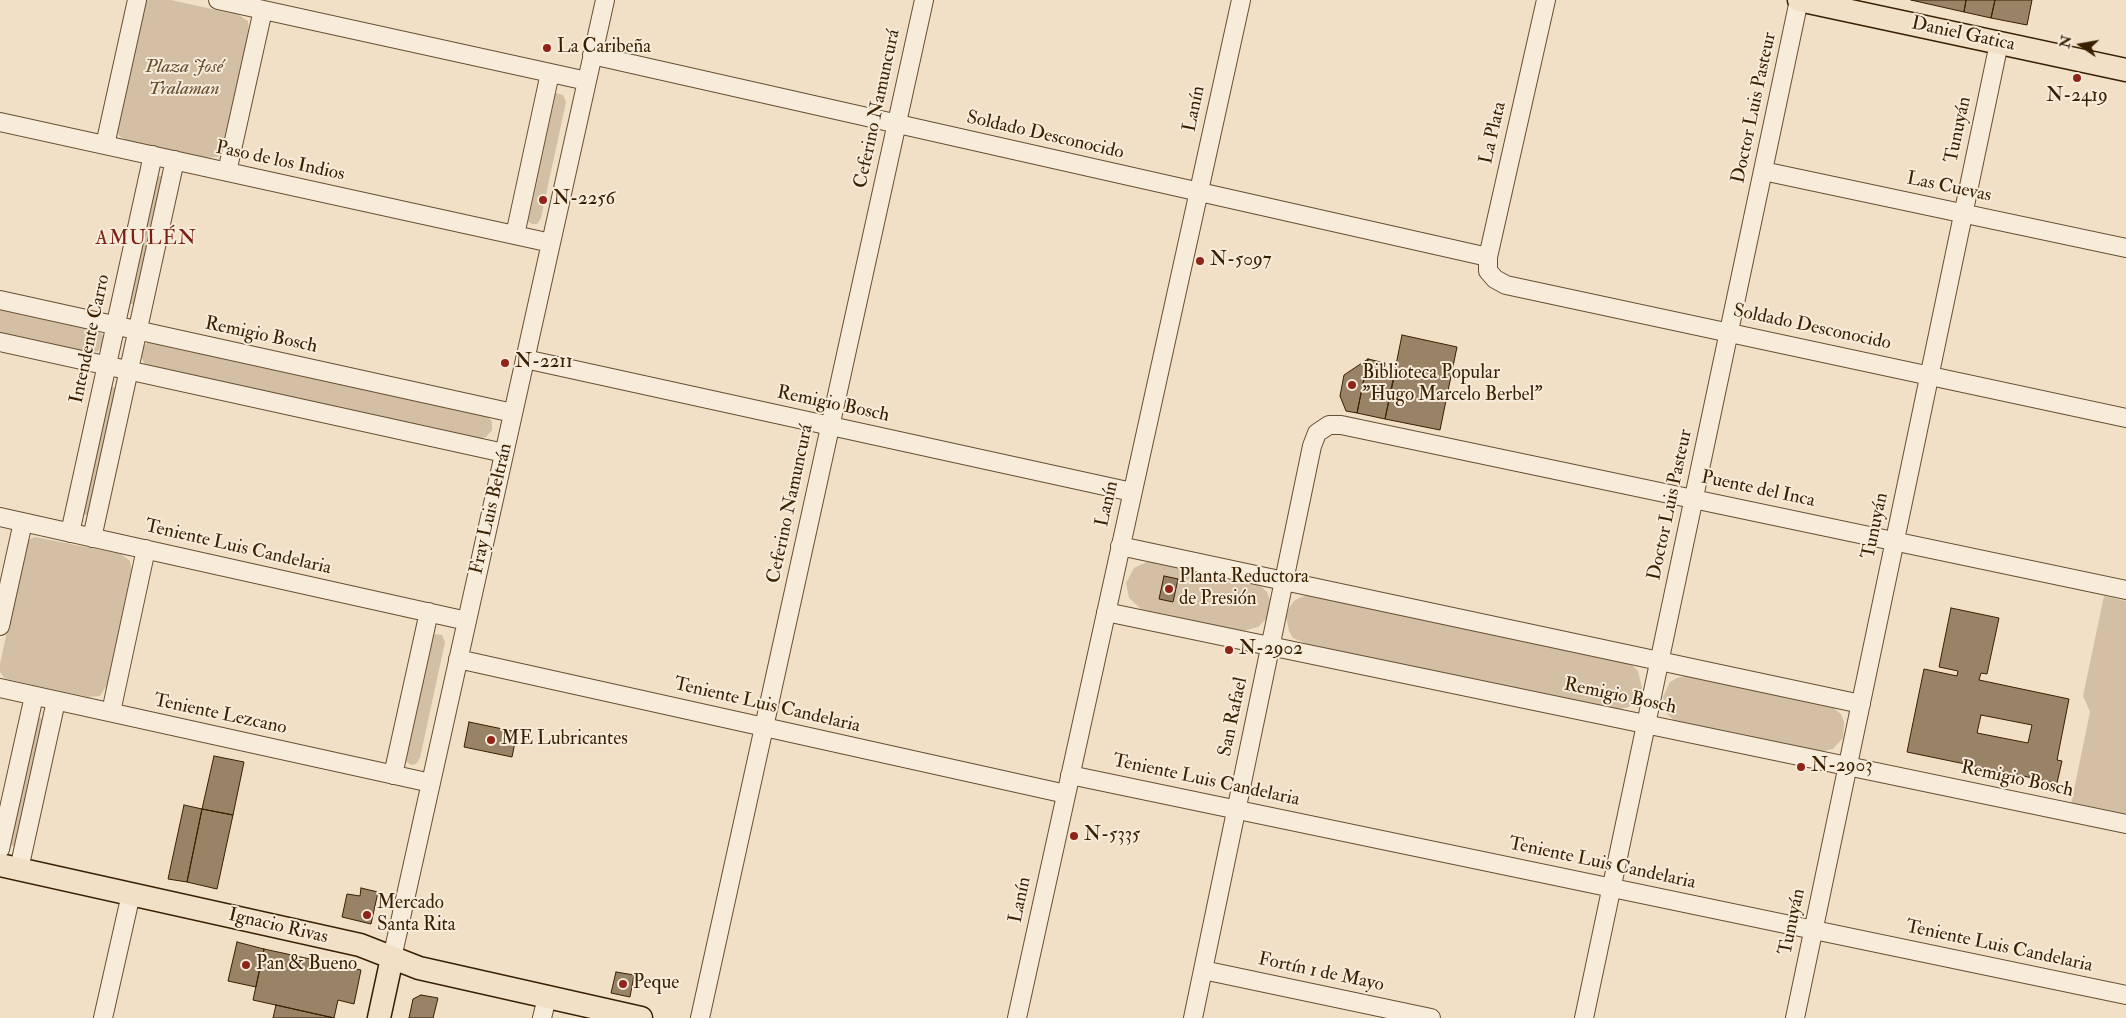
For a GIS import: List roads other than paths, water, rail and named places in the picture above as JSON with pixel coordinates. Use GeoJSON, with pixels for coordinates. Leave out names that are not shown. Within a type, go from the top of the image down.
{"type":"FeatureCollection","features":[{"type":"Feature","properties":{"kind":"main road","name":"Daniel Gatica"},"geometry":{"type":"LineString","coordinates":[[1799,0],[1868,7],[1999,43],[2125,67]]}},
{"type":"Feature","properties":{"kind":"main road","name":"Ignacio Rivas"},"geometry":{"type":"LineString","coordinates":[[10,867],[360,945],[419,968],[544,1007],[642,1018]]}},
{"type":"Feature","properties":{"kind":"main road","name":"Fray Luis Beltrán"},"geometry":{"type":"LineString","coordinates":[[379,1018],[392,958]]}},
{"type":"Feature","properties":{"kind":"street"},"geometry":{"type":"LineString","coordinates":[[105,145],[137,0]]}},
{"type":"Feature","properties":{"kind":"street"},"geometry":{"type":"LineString","coordinates":[[218,0],[587,82]]}},
{"type":"Feature","properties":{"kind":"street","name":"Fray Luis Beltrán"},"geometry":{"type":"LineString","coordinates":[[392,958],[605,0]]}},
{"type":"Feature","properties":{"kind":"street","name":"Ceferino Namuncurá"},"geometry":{"type":"LineString","coordinates":[[700,1018],[924,0]]}},
{"type":"Feature","properties":{"kind":"street","name":"Lanín"},"geometry":{"type":"LineString","coordinates":[[1017,1018],[1241,0]]}},
{"type":"Feature","properties":{"kind":"street","name":"La Plata"},"geometry":{"type":"LineString","coordinates":[[1490,276],[1488,257],[1546,0]]}},
{"type":"Feature","properties":{"kind":"street","name":"Doctor Luis Pasteur"},"geometry":{"type":"LineString","coordinates":[[1584,1018],[1799,0]]}},
{"type":"Feature","properties":{"kind":"street"},"geometry":{"type":"LineString","coordinates":[[228,172],[263,10]]}},
{"type":"Feature","properties":{"kind":"street","name":"Tunuyán"},"geometry":{"type":"LineString","coordinates":[[1795,1018],[1999,43]]}},
{"type":"Feature","properties":{"kind":"street","name":"Soldado Desconocido"},"geometry":{"type":"LineString","coordinates":[[592,56],[1488,257]]}},
{"type":"Feature","properties":{"kind":"street"},"geometry":{"type":"LineString","coordinates":[[515,235],[550,74]]}},
{"type":"Feature","properties":{"kind":"street","name":"Paso de los Indios"},"geometry":{"type":"LineString","coordinates":[[0,122],[551,243]]}},
{"type":"Feature","properties":{"kind":"street","name":"Intendente Carro"},"geometry":{"type":"LineString","coordinates":[[70,533],[153,155]]}},
{"type":"Feature","properties":{"kind":"street"},"geometry":{"type":"LineString","coordinates":[[92,538],[175,160]]}},
{"type":"Feature","properties":{"kind":"street","name":"Las Cuevas"},"geometry":{"type":"LineString","coordinates":[[1763,171],[2126,248]]}},
{"type":"Feature","properties":{"kind":"street","name":"Soldado Desconocido"},"geometry":{"type":"LineString","coordinates":[[1490,276],[1506,285],[2126,418]]}},
{"type":"Feature","properties":{"kind":"street","name":"Remigio Bosch"},"geometry":{"type":"LineString","coordinates":[[0,300],[513,413]]}},
{"type":"Feature","properties":{"kind":"street"},"geometry":{"type":"LineString","coordinates":[[0,342],[504,453]]}},
{"type":"Feature","properties":{"kind":"street","name":"Remigio Bosch"},"geometry":{"type":"LineString","coordinates":[[525,359],[1132,492]]}},
{"type":"Feature","properties":{"kind":"street","name":"Puente del Inca"},"geometry":{"type":"LineString","coordinates":[[1323,428],[1329,425],[1341,425],[2126,590]]}},
{"type":"Feature","properties":{"kind":"street","name":"San Rafael"},"geometry":{"type":"LineString","coordinates":[[1192,1018],[1312,446],[1317,433],[1323,428]]}},
{"type":"Feature","properties":{"kind":"street","name":"Teniente Luis Candelaria"},"geometry":{"type":"LineString","coordinates":[[0,517],[467,621]]}},
{"type":"Feature","properties":{"kind":"street"},"geometry":{"type":"LineString","coordinates":[[0,626],[23,522]]}},
{"type":"Feature","properties":{"kind":"street"},"geometry":{"type":"LineString","coordinates":[[1120,546],[1861,704]]}},
{"type":"Feature","properties":{"kind":"street"},"geometry":{"type":"LineString","coordinates":[[110,712],[146,550]]}},
{"type":"Feature","properties":{"kind":"street"},"geometry":{"type":"LineString","coordinates":[[393,775],[429,612]]}},
{"type":"Feature","properties":{"kind":"street","name":"Remigio Bosch"},"geometry":{"type":"LineString","coordinates":[[1106,612],[2126,824]]}},
{"type":"Feature","properties":{"kind":"street","name":"Teniente Luis Candelaria"},"geometry":{"type":"LineString","coordinates":[[458,659],[1066,794]]}},
{"type":"Feature","properties":{"kind":"street","name":"Teniente Lezcano"},"geometry":{"type":"LineString","coordinates":[[0,688],[430,783]]}},
{"type":"Feature","properties":{"kind":"street"},"geometry":{"type":"LineString","coordinates":[[0,850],[34,696]]}},
{"type":"Feature","properties":{"kind":"street"},"geometry":{"type":"LineString","coordinates":[[10,867],[56,701]]}},
{"type":"Feature","properties":{"kind":"street","name":"Teniente Luis Candelaria"},"geometry":{"type":"LineString","coordinates":[[1070,775],[2126,995]]}},
{"type":"Feature","properties":{"kind":"street"},"geometry":{"type":"LineString","coordinates":[[102,1018],[131,894]]}},
{"type":"Feature","properties":{"kind":"street","name":"Fortín 1 de Mayo"},"geometry":{"type":"LineString","coordinates":[[1203,970],[1431,1018]]}},
{"type":"Feature","properties":{"kind":"place","name":"La Caribeña"},"geometry":{"type":"Point","coordinates":[547,48]}},
{"type":"Feature","properties":{"kind":"place","name":"N-2419"},"geometry":{"type":"Point","coordinates":[2077,78]}},
{"type":"Feature","properties":{"kind":"place","name":"N-2256"},"geometry":{"type":"Point","coordinates":[543,200]}},
{"type":"Feature","properties":{"kind":"place","name":"N-5097"},"geometry":{"type":"Point","coordinates":[1200,261]}},
{"type":"Feature","properties":{"kind":"place","name":"N-2211"},"geometry":{"type":"Point","coordinates":[505,363]}},
{"type":"Feature","properties":{"kind":"place","name":"Biblioteca Popular \"Hugo Marcelo Berbel\""},"geometry":{"type":"Point","coordinates":[1352,385]}},
{"type":"Feature","properties":{"kind":"place","name":"Planta Reductora de Presión"},"geometry":{"type":"Point","coordinates":[1169,589]}},
{"type":"Feature","properties":{"kind":"place","name":"N-2902"},"geometry":{"type":"Point","coordinates":[1229,650]}},
{"type":"Feature","properties":{"kind":"place","name":"ME Lubricantes"},"geometry":{"type":"Point","coordinates":[491,740]}},
{"type":"Feature","properties":{"kind":"place","name":"N-2903"},"geometry":{"type":"Point","coordinates":[1801,767]}},
{"type":"Feature","properties":{"kind":"place","name":"N-5335"},"geometry":{"type":"Point","coordinates":[1074,836]}},
{"type":"Feature","properties":{"kind":"place","name":"Mercado Santa Rita"},"geometry":{"type":"Point","coordinates":[367,915]}},
{"type":"Feature","properties":{"kind":"place","name":"Pan & Bueno"},"geometry":{"type":"Point","coordinates":[246,965]}},
{"type":"Feature","properties":{"kind":"place","name":"Peque"},"geometry":{"type":"Point","coordinates":[623,984]}},
{"type":"Feature","properties":{"kind":"district","name":"AMULÉN"},"geometry":{"type":"Point","coordinates":[146,240]}},
{"type":"Feature","properties":{"kind":"park label","name":"Plaza José Tralaman"},"geometry":{"type":"Point","coordinates":[184,79]}}]}
